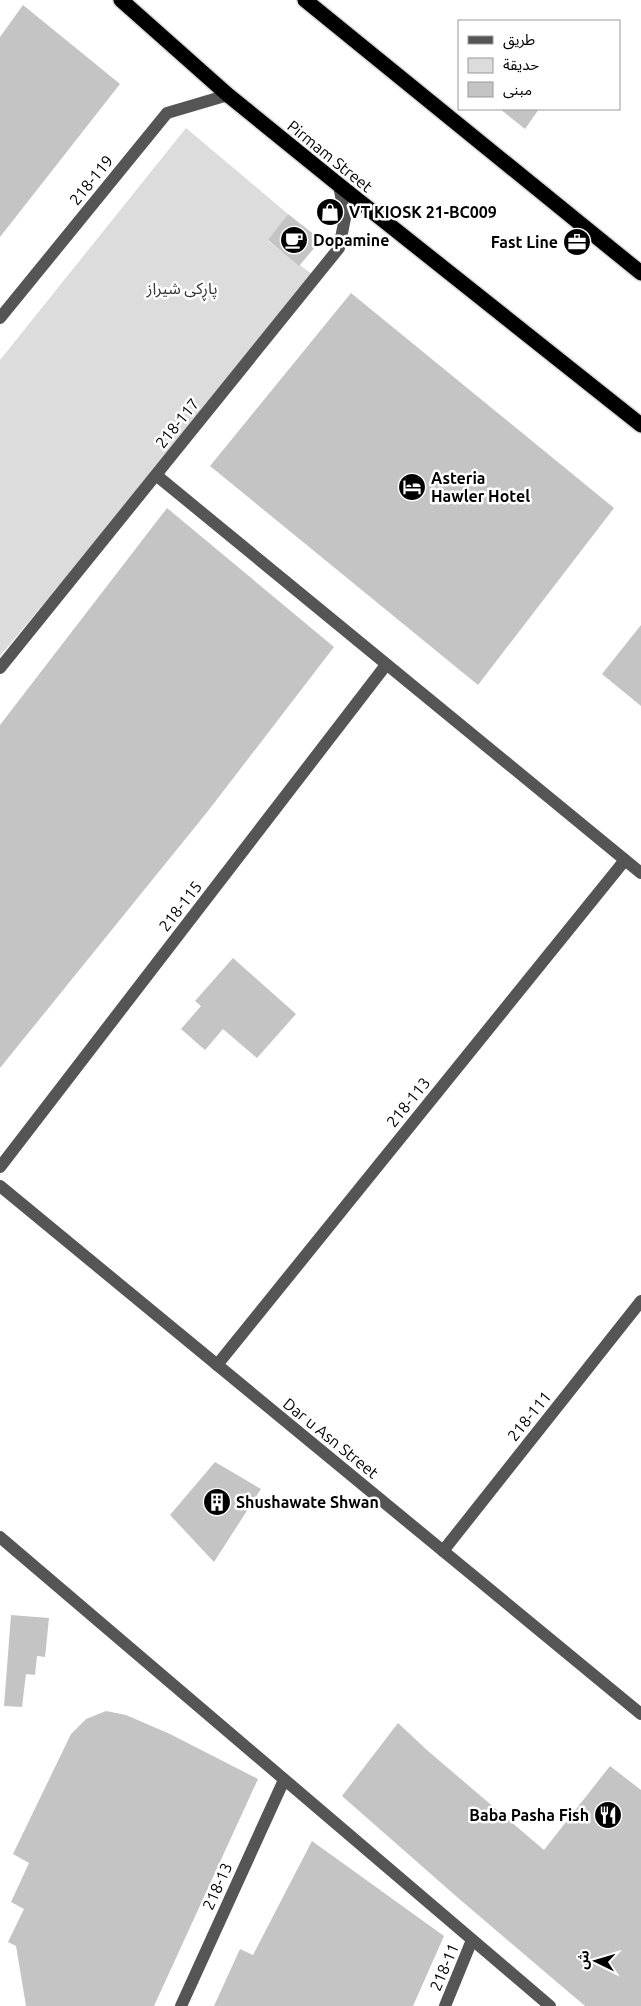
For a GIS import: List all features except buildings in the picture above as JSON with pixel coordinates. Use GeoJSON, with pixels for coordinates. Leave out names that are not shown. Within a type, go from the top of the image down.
{"type":"FeatureCollection","features":[{"type":"Feature","properties":{"kind":"highway","name":"Pirmam Street"},"geometry":{"type":"LineString","coordinates":[[121,0],[228,95],[339,186],[641,425]]}},
{"type":"Feature","properties":{"kind":"highway"},"geometry":{"type":"LineString","coordinates":[[305,0],[641,273]]}},
{"type":"Feature","properties":{"kind":"street","name":"218-119"},"geometry":{"type":"LineString","coordinates":[[0,318],[167,113],[228,95]]}},
{"type":"Feature","properties":{"kind":"street","name":"218-117"},"geometry":{"type":"LineString","coordinates":[[0,668],[339,248],[345,218],[339,186]]}},
{"type":"Feature","properties":{"kind":"street"},"geometry":{"type":"LineString","coordinates":[[156,475],[641,873]]}},
{"type":"Feature","properties":{"kind":"street","name":"218-115"},"geometry":{"type":"LineString","coordinates":[[0,1167],[386,664]]}},
{"type":"Feature","properties":{"kind":"street","name":"218-113"},"geometry":{"type":"LineString","coordinates":[[217,1365],[625,860]]}},
{"type":"Feature","properties":{"kind":"street","name":"Dar u Asn Street"},"geometry":{"type":"LineString","coordinates":[[0,1186],[641,1714]]}},
{"type":"Feature","properties":{"kind":"street","name":"218-111"},"geometry":{"type":"LineString","coordinates":[[442,1551],[641,1301]]}},
{"type":"Feature","properties":{"kind":"street"},"geometry":{"type":"LineString","coordinates":[[0,1537],[550,2006]]}},
{"type":"Feature","properties":{"kind":"street","name":"218-13"},"geometry":{"type":"LineString","coordinates":[[181,2006],[284,1780]]}},
{"type":"Feature","properties":{"kind":"street","name":"218-11"},"geometry":{"type":"LineString","coordinates":[[445,2006],[472,1940]]}},
{"type":"Feature","properties":{"kind":"green space","name":"پاڕکی شیراز"},"geometry":{"type":"Polygon","coordinates":[[[186,128],[288,214],[268,241],[317,278],[0,656],[0,360],[186,128]]]}},
{"type":"Feature","properties":{"kind":"place","name":"VT KIOSK 21-BC009"},"geometry":{"type":"Point","coordinates":[330,212]}},
{"type":"Feature","properties":{"kind":"place","name":"Dopamine"},"geometry":{"type":"Point","coordinates":[294,240]}},
{"type":"Feature","properties":{"kind":"place","name":"Fast Line"},"geometry":{"type":"Point","coordinates":[577,242]}},
{"type":"Feature","properties":{"kind":"place","name":"Asteria Hawler Hotel"},"geometry":{"type":"Point","coordinates":[412,487]}},
{"type":"Feature","properties":{"kind":"place","name":"Shushawate Shwan"},"geometry":{"type":"Point","coordinates":[217,1502]}},
{"type":"Feature","properties":{"kind":"place","name":"Baba Pasha Fish"},"geometry":{"type":"Point","coordinates":[608,1815]}}]}
